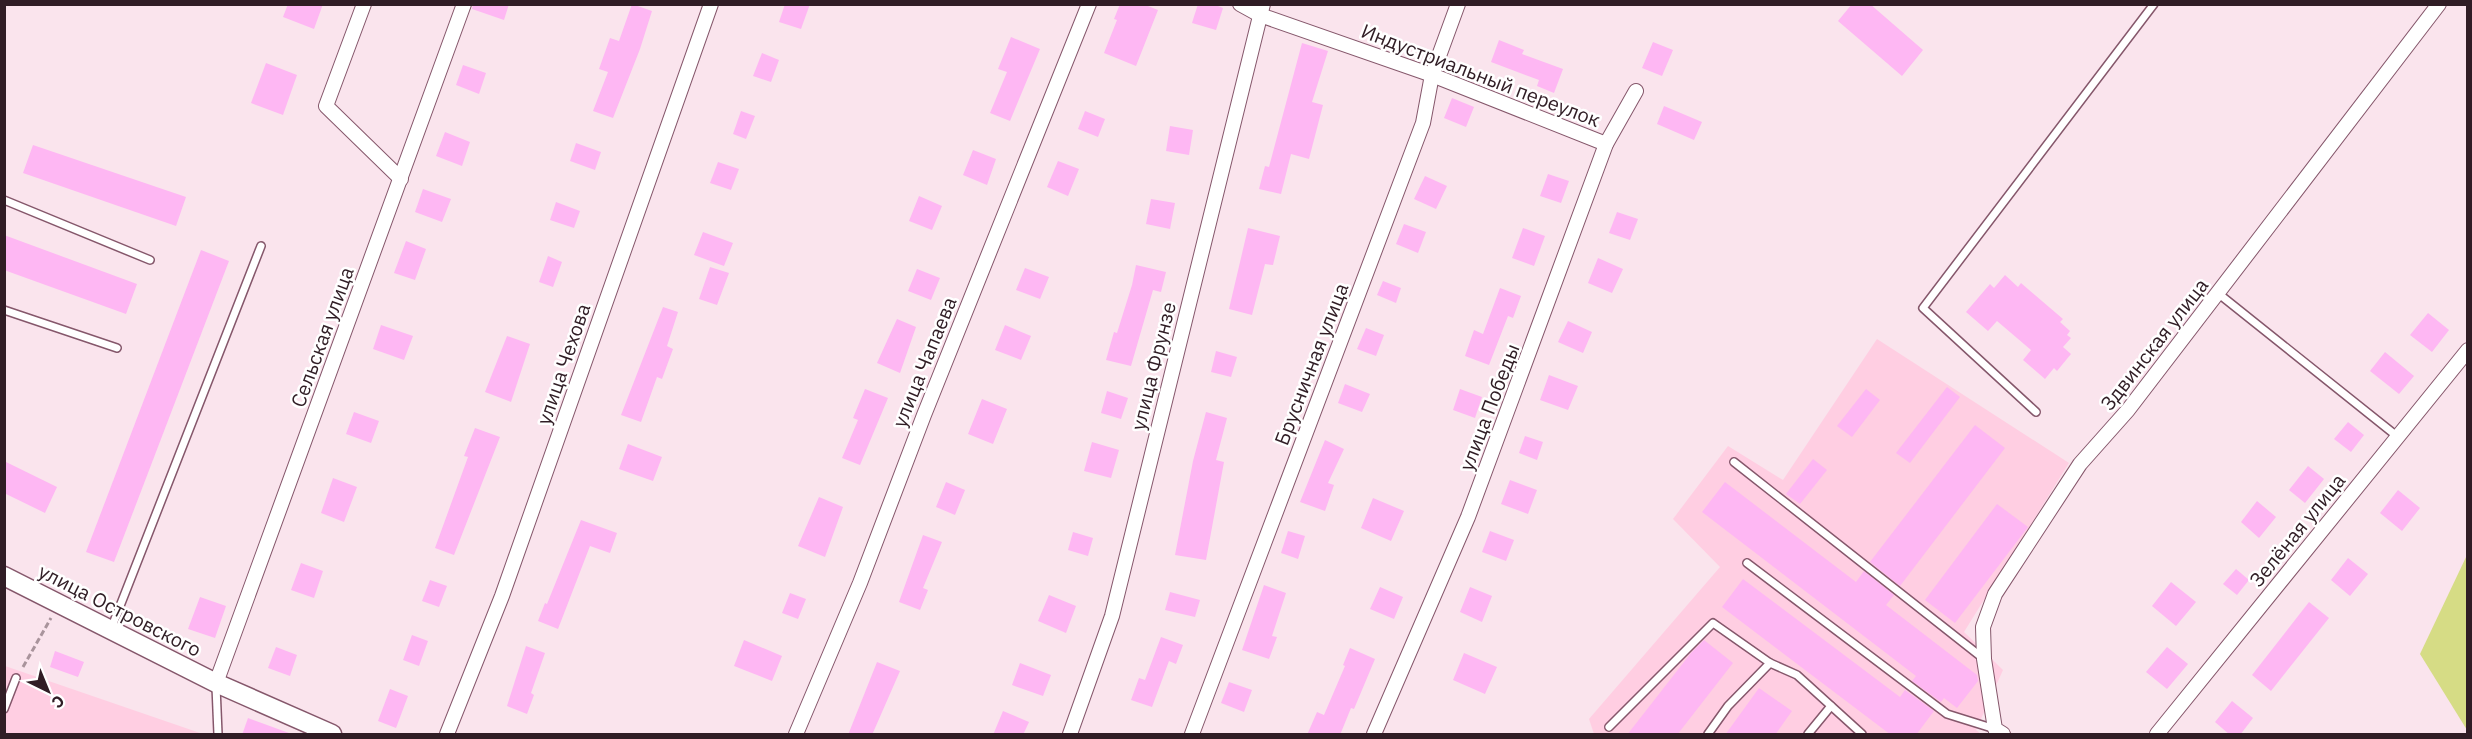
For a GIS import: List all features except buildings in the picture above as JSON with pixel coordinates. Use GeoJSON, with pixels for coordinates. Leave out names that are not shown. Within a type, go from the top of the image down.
{"type":"FeatureCollection","features":[{"type":"Feature","properties":{"kind":"street"},"geometry":{"type":"LineString","coordinates":[[364,4],[326,106],[400,179]]}},
{"type":"Feature","properties":{"kind":"street","name":"Сельская улица"},"geometry":{"type":"LineString","coordinates":[[216,683],[464,4]]}},
{"type":"Feature","properties":{"kind":"street","name":"улица Чехова"},"geometry":{"type":"LineString","coordinates":[[447,735],[502,596],[711,4]]}},
{"type":"Feature","properties":{"kind":"street","name":"улица Чапаева"},"geometry":{"type":"LineString","coordinates":[[796,735],[860,582],[924,415],[1089,4]]}},
{"type":"Feature","properties":{"kind":"street","name":"Индустриальный переулок"},"geometry":{"type":"LineString","coordinates":[[1240,4],[1432,75],[1606,144]]}},
{"type":"Feature","properties":{"kind":"street","name":"Брусничная улица"},"geometry":{"type":"LineString","coordinates":[[1192,735],[1423,123],[1432,75],[1458,4]]}},
{"type":"Feature","properties":{"kind":"street","name":"Здвинская улица"},"geometry":{"type":"LineString","coordinates":[[1999,732],[1984,659],[1983,627],[1995,594],[2080,464],[2128,410],[2219,294],[2439,4]]}},
{"type":"Feature","properties":{"kind":"street","name":"улица Фрунзе"},"geometry":{"type":"LineString","coordinates":[[1070,735],[1112,616],[1261,10]]}},
{"type":"Feature","properties":{"kind":"street","name":"улица Победы"},"geometry":{"type":"LineString","coordinates":[[1374,735],[1468,517],[1606,144],[1636,91]]}},
{"type":"Feature","properties":{"kind":"street","name":"Зелёная улица"},"geometry":{"type":"LineString","coordinates":[[2157,735],[2468,350]]}},
{"type":"Feature","properties":{"kind":"street","name":"улица Островского"},"geometry":{"type":"LineString","coordinates":[[4,576],[216,683],[332,735]]}},
{"type":"Feature","properties":{"kind":"lane"},"geometry":{"type":"LineString","coordinates":[[2036,412],[1923,308],[2154,4]]}},
{"type":"Feature","properties":{"kind":"lane"},"geometry":{"type":"LineString","coordinates":[[4,200],[150,260]]}},
{"type":"Feature","properties":{"kind":"lane"},"geometry":{"type":"LineString","coordinates":[[111,630],[261,246]]}},
{"type":"Feature","properties":{"kind":"lane"},"geometry":{"type":"LineString","coordinates":[[2219,294],[2398,437]]}},
{"type":"Feature","properties":{"kind":"lane"},"geometry":{"type":"LineString","coordinates":[[4,310],[117,348]]}},
{"type":"Feature","properties":{"kind":"lane"},"geometry":{"type":"LineString","coordinates":[[1734,462],[1984,659]]}},
{"type":"Feature","properties":{"kind":"lane"},"geometry":{"type":"LineString","coordinates":[[1747,563],[1947,714],[1999,732]]}},
{"type":"Feature","properties":{"kind":"lane"},"geometry":{"type":"LineString","coordinates":[[1609,728],[1713,623],[1770,663],[1797,675],[1862,735]]}},
{"type":"Feature","properties":{"kind":"lane"},"geometry":{"type":"LineString","coordinates":[[1708,735],[1728,706],[1770,663]]}},
{"type":"Feature","properties":{"kind":"lane"},"geometry":{"type":"LineString","coordinates":[[4,709],[16,678]]}},
{"type":"Feature","properties":{"kind":"lane"},"geometry":{"type":"LineString","coordinates":[[216,683],[218,735]]}},
{"type":"Feature","properties":{"kind":"lane"},"geometry":{"type":"LineString","coordinates":[[1808,735],[1831,706]]}},
{"type":"Feature","properties":{"kind":"path"},"geometry":{"type":"LineString","coordinates":[[16,678],[60,604]]}},
{"type":"Feature","properties":{"kind":"shaded area"},"geometry":{"type":"Polygon","coordinates":[[[1877,339],[2069,463],[1964,632],[2003,670],[1976,730],[1981,734],[1594,734],[1589,719],[1720,567],[1673,519],[1728,446],[1783,480],[1877,339]]]}},
{"type":"Feature","properties":{"kind":"shaded area"},"geometry":{"type":"Polygon","coordinates":[[[5,666],[203,734],[5,734],[5,666]]]}},
{"type":"Feature","properties":{"kind":"green space"},"geometry":{"type":"Polygon","coordinates":[[[2467,555],[2467,730],[2420,654],[2467,555]]]}}]}
